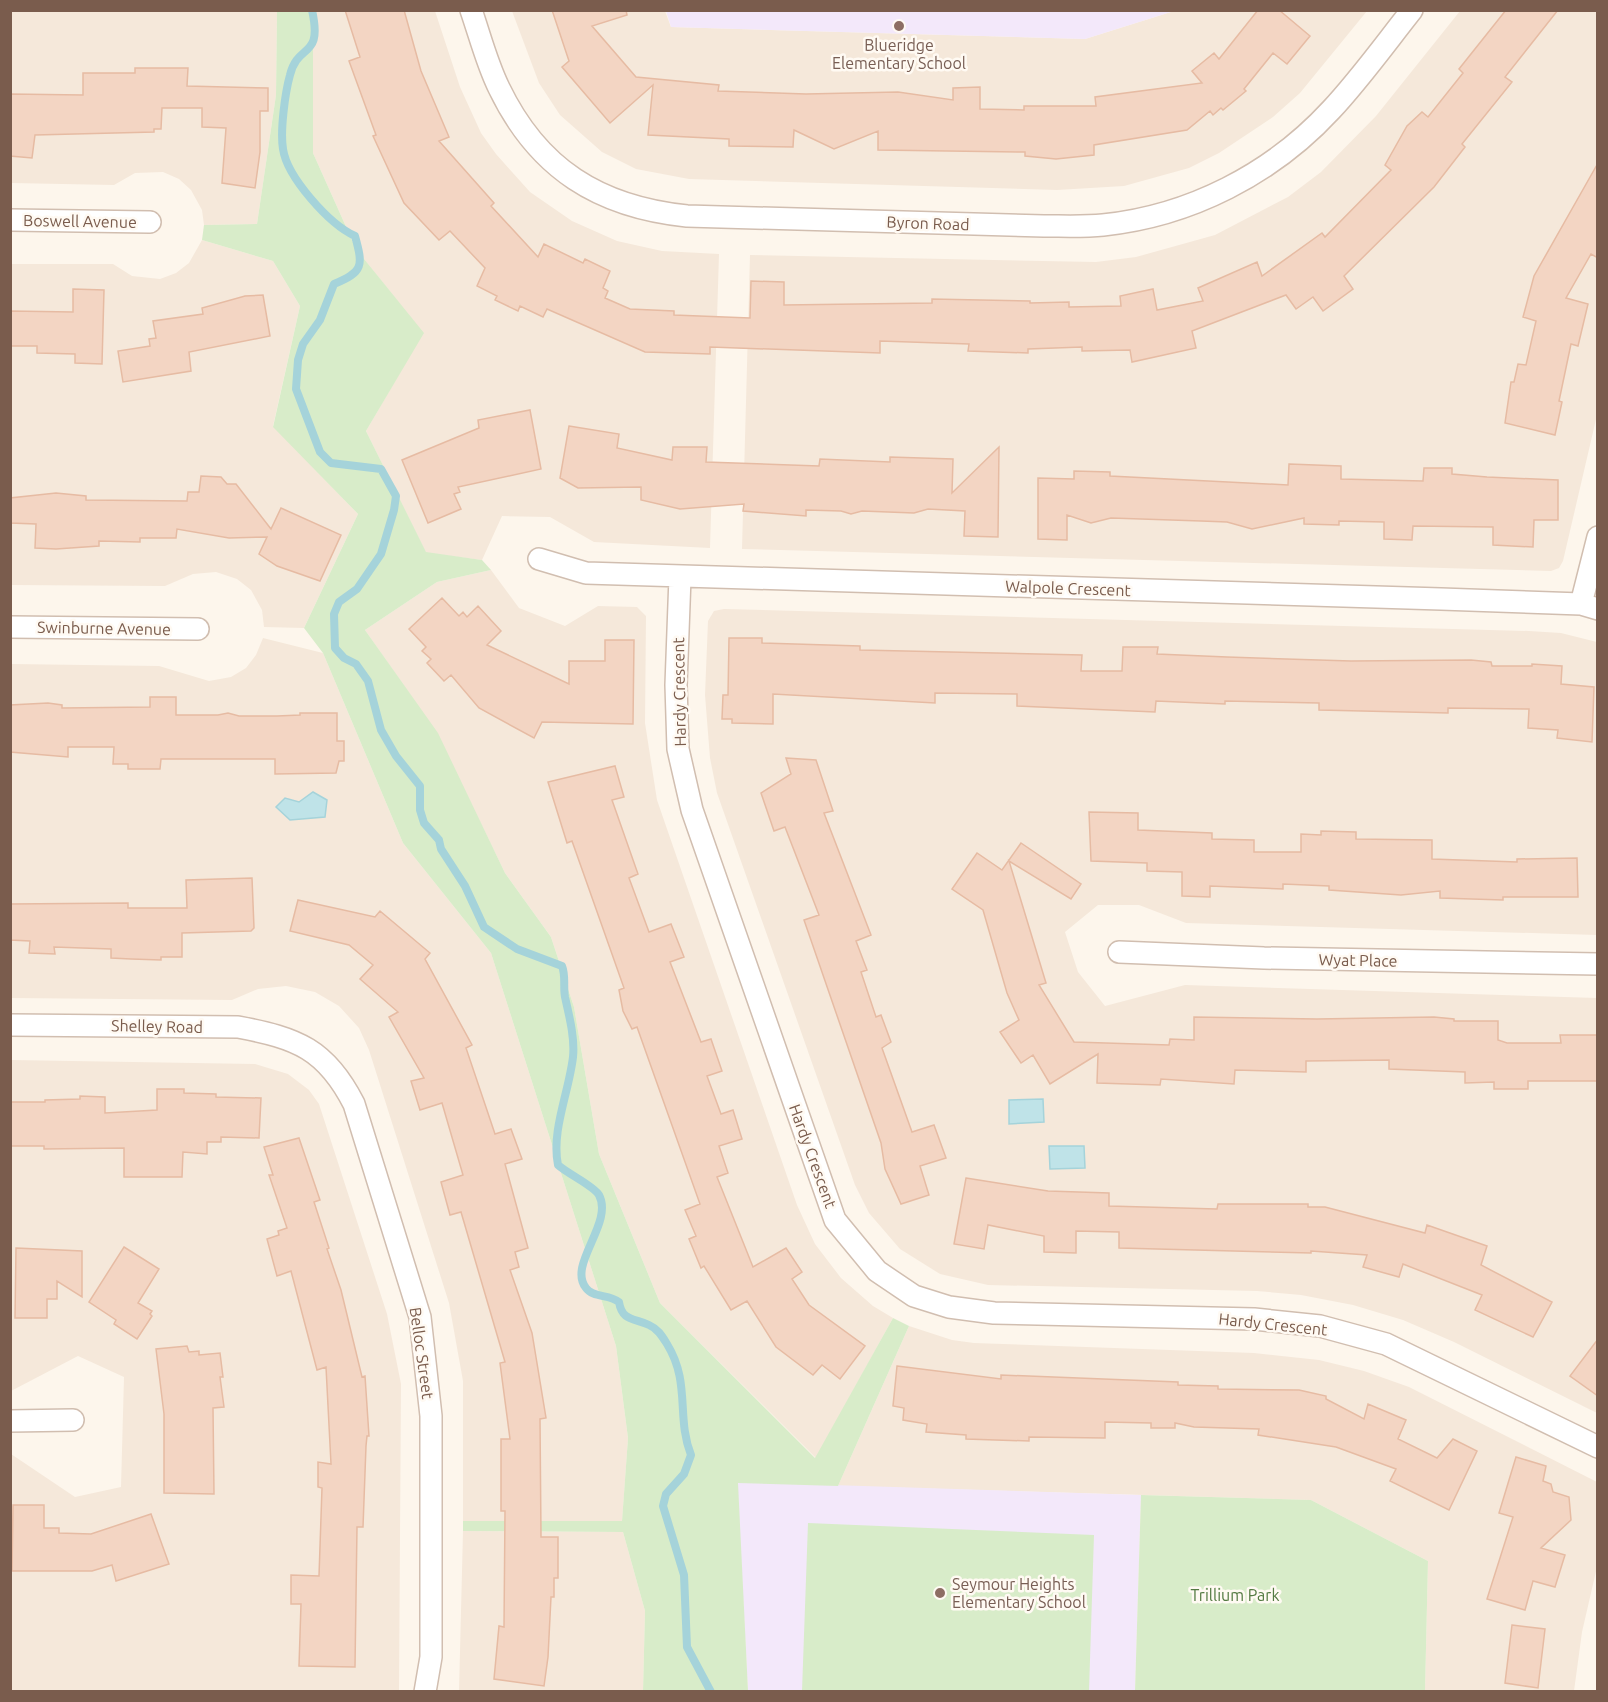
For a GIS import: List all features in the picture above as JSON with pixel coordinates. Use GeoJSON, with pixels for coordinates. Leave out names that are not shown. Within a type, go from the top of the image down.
{"type":"FeatureCollection","features":[{"type":"Feature","properties":{"kind":"street","name":"Byron Road"},"geometry":{"type":"LineString","coordinates":[[471,10],[498,87],[518,124],[545,155],[571,178],[613,202],[661,214],[687,216],[1044,226],[1102,225],[1153,217],[1200,202],[1252,175],[1296,144],[1332,110],[1412,10]]}},
{"type":"Feature","properties":{"kind":"street","name":"Boswell Avenue"},"geometry":{"type":"LineString","coordinates":[[10,220],[150,222]]}},
{"type":"Feature","properties":{"kind":"street"},"geometry":{"type":"LineString","coordinates":[[1589,606],[1598,537]]}},
{"type":"Feature","properties":{"kind":"street","name":"Walpole Crescent"},"geometry":{"type":"LineString","coordinates":[[539,559],[586,573],[1589,606]]}},
{"type":"Feature","properties":{"kind":"street","name":"Hardy Crescent"},"geometry":{"type":"LineString","coordinates":[[680,577],[676,685],[678,749],[692,810],[835,1220],[877,1271],[914,1296],[950,1307],[994,1313],[1254,1319],[1320,1326],[1386,1344],[1598,1447]]}},
{"type":"Feature","properties":{"kind":"street","name":"Swinburne Avenue"},"geometry":{"type":"LineString","coordinates":[[10,627],[198,629]]}},
{"type":"Feature","properties":{"kind":"street","name":"Wyat Place"},"geometry":{"type":"LineString","coordinates":[[1119,952],[1264,958],[1598,964]]}},
{"type":"Feature","properties":{"kind":"street","name":"Shelley Road"},"geometry":{"type":"LineString","coordinates":[[10,1025],[238,1027],[271,1033],[302,1044]]}},
{"type":"Feature","properties":{"kind":"street","name":"Belloc Street"},"geometry":{"type":"LineString","coordinates":[[302,1044],[340,1077],[354,1104],[420,1317],[430,1416],[430,1657],[425,1692]]}},
{"type":"Feature","properties":{"kind":"street"},"geometry":{"type":"LineString","coordinates":[[10,1421],[73,1420]]}},
{"type":"Feature","properties":{"kind":"shaded area"},"geometry":{"type":"Polygon","coordinates":[[[11,11],[277,11],[276,95],[257,224],[204,225],[202,210],[191,190],[179,179],[163,172],[135,173],[114,185],[11,183],[11,11]]]}},
{"type":"Feature","properties":{"kind":"shaded area"},"geometry":{"type":"Polygon","coordinates":[[[313,11],[435,11],[460,87],[481,133],[496,154],[530,192],[572,221],[617,241],[662,251],[719,254],[710,548],[594,542],[550,517],[502,516],[482,560],[426,553],[366,431],[423,333],[356,249],[313,153],[313,11]]]}},
{"type":"Feature","properties":{"kind":"shaded area"},"geometry":{"type":"Polygon","coordinates":[[[512,11],[665,11],[671,27],[1085,39],[1174,11],[1367,11],[1300,93],[1273,117],[1219,153],[1189,168],[1124,186],[1057,190],[689,179],[636,169],[602,152],[560,115],[539,83],[512,11]]]}},
{"type":"Feature","properties":{"kind":"shaded area","name":"Blueridge Elementary School"},"geometry":{"type":"Polygon","coordinates":[[[666,11],[1174,11],[1085,39],[671,27],[666,11]]]}},
{"type":"Feature","properties":{"kind":"shaded area"},"geometry":{"type":"Polygon","coordinates":[[[1460,11],[1597,11],[1597,415],[1563,561],[1559,568],[1551,571],[742,549],[750,255],[1096,262],[1136,257],[1215,235],[1288,197],[1321,172],[1376,116],[1460,11]]]}},
{"type":"Feature","properties":{"kind":"shaded area"},"geometry":{"type":"Polygon","coordinates":[[[202,240],[273,261],[300,306],[273,426],[358,514],[304,628],[264,627],[262,610],[251,590],[237,579],[216,572],[193,574],[165,586],[11,585],[11,264],[113,264],[132,276],[160,279],[176,273],[189,263],[202,240]]]}},
{"type":"Feature","properties":{"kind":"shaded area"},"geometry":{"type":"Polygon","coordinates":[[[491,570],[519,608],[565,626],[598,606],[637,607],[646,616],[645,723],[657,800],[797,1205],[815,1244],[841,1278],[873,1306],[893,1318],[816,1458],[660,1303],[599,1154],[574,1007],[551,937],[505,873],[437,733],[365,630],[437,582],[491,570]]]}},
{"type":"Feature","properties":{"kind":"shaded area"},"geometry":{"type":"Polygon","coordinates":[[[724,609],[1529,631],[1561,633],[1597,642],[1597,935],[1186,923],[1139,905],[1098,905],[1065,932],[1078,972],[1105,1006],[1185,985],[1597,998],[1597,1413],[1454,1342],[1403,1320],[1353,1305],[1301,1295],[1257,1291],[988,1285],[940,1274],[900,1249],[869,1213],[855,1185],[717,793],[710,758],[705,695],[708,621],[714,611],[724,609]]]}},
{"type":"Feature","properties":{"kind":"shaded area"},"geometry":{"type":"Polygon","coordinates":[[[263,638],[323,653],[403,843],[491,953],[616,1346],[628,1438],[622,1522],[463,1521],[463,1381],[449,1303],[369,1050],[359,1028],[339,1006],[315,992],[286,986],[258,989],[232,1000],[11,998],[11,664],[159,666],[209,681],[231,677],[246,668],[256,655],[263,638]]]}},
{"type":"Feature","properties":{"kind":"shaded area"},"geometry":{"type":"Polygon","coordinates":[[[11,1060],[255,1064],[288,1074],[309,1090],[319,1104],[387,1314],[401,1384],[399,1691],[11,1691],[11,1454],[75,1497],[121,1487],[124,1377],[78,1356],[11,1391],[11,1060]]]}},
{"type":"Feature","properties":{"kind":"shaded area"},"geometry":{"type":"Polygon","coordinates":[[[909,1326],[952,1340],[974,1343],[1254,1353],[1319,1360],[1364,1371],[1409,1387],[1597,1482],[1597,1567],[1582,1632],[1574,1691],[1425,1691],[1428,1561],[1311,1500],[838,1486],[909,1326]]]}},
{"type":"Feature","properties":{"kind":"shaded area","name":"Seymour Heights Elementary School"},"geometry":{"type":"Polygon","coordinates":[[[737,1482],[1141,1495],[1135,1691],[748,1691],[737,1482]]]}},
{"type":"Feature","properties":{"kind":"shaded area"},"geometry":{"type":"Polygon","coordinates":[[[463,1531],[623,1532],[645,1611],[643,1691],[459,1692],[463,1531]]]}},
{"type":"Feature","properties":{"kind":"green space"},"geometry":{"type":"Polygon","coordinates":[[[277,11],[313,11],[313,153],[356,249],[424,333],[366,431],[426,552],[482,560],[491,570],[437,582],[365,630],[438,733],[505,873],[551,937],[574,1007],[599,1154],[660,1303],[815,1458],[893,1318],[909,1326],[838,1486],[738,1483],[748,1691],[643,1691],[645,1611],[623,1532],[463,1531],[463,1521],[622,1521],[628,1438],[616,1346],[491,953],[403,843],[323,653],[304,628],[358,514],[273,427],[300,306],[273,261],[202,240],[204,225],[257,224],[276,95],[277,11]]]}},
{"type":"Feature","properties":{"kind":"green space","name":"Trillium Park"},"geometry":{"type":"Polygon","coordinates":[[[1141,1495],[1311,1500],[1428,1561],[1425,1691],[1135,1691],[1141,1495]]]}},
{"type":"Feature","properties":{"kind":"green space"},"geometry":{"type":"Polygon","coordinates":[[[808,1523],[1094,1535],[1089,1691],[802,1691],[808,1523]]]}},
{"type":"Feature","properties":{"kind":"water"},"geometry":{"type":"Polygon","coordinates":[[[313,792],[327,800],[325,817],[290,820],[276,807],[285,798],[299,802],[313,792]]]}},
{"type":"Feature","properties":{"kind":"water"},"geometry":{"type":"Polygon","coordinates":[[[1043,1099],[1044,1122],[1009,1124],[1009,1100],[1043,1099]]]}},
{"type":"Feature","properties":{"kind":"water"},"geometry":{"type":"Polygon","coordinates":[[[1049,1146],[1084,1146],[1085,1168],[1050,1169],[1049,1146]]]}},
{"type":"Feature","properties":{"kind":"building"},"geometry":{"type":"Polygon","coordinates":[[[345,10],[404,10],[421,71],[449,137],[439,141],[494,203],[491,206],[538,257],[544,244],[583,263],[585,259],[610,271],[603,288],[608,291],[605,298],[630,309],[674,311],[674,315],[750,318],[751,281],[784,282],[784,305],[932,303],[932,299],[1030,301],[1030,303],[1069,302],[1069,307],[1121,306],[1120,296],[1153,289],[1157,310],[1203,301],[1198,288],[1257,262],[1262,276],[1322,233],[1325,237],[1391,170],[1385,165],[1407,126],[1422,112],[1428,117],[1463,73],[1459,69],[1506,10],[1558,10],[1505,77],[1512,82],[1462,144],[1465,147],[1434,187],[1344,276],[1353,289],[1323,311],[1313,297],[1296,309],[1286,295],[1192,331],[1196,348],[1132,362],[1130,350],[1082,351],[1082,347],[1028,349],[1028,353],[968,351],[969,344],[880,341],[880,353],[710,347],[710,354],[645,352],[547,309],[543,317],[520,306],[518,311],[495,300],[497,296],[477,286],[485,268],[450,231],[439,240],[404,203],[373,136],[376,135],[349,61],[360,57],[345,10]]]}},
{"type":"Feature","properties":{"kind":"building"},"geometry":{"type":"Polygon","coordinates":[[[552,10],[626,10],[627,15],[592,26],[636,77],[719,85],[718,91],[806,94],[898,92],[953,100],[953,88],[980,87],[980,109],[1024,110],[1024,106],[1096,106],[1095,97],[1202,83],[1192,71],[1214,53],[1219,59],[1258,10],[1279,10],[1310,36],[1287,64],[1273,53],[1244,89],[1246,91],[1223,110],[1221,108],[1213,115],[1210,111],[1187,130],[1094,145],[1094,155],[1056,159],[1025,156],[1025,152],[878,150],[878,131],[834,149],[794,130],[793,147],[729,146],[729,139],[648,135],[653,85],[610,123],[562,67],[569,61],[552,10]]]}},
{"type":"Feature","properties":{"kind":"building"},"geometry":{"type":"Polygon","coordinates":[[[135,68],[188,68],[187,86],[268,88],[268,111],[260,111],[260,152],[255,188],[222,183],[226,128],[202,127],[202,108],[162,108],[161,129],[154,129],[154,132],[35,135],[32,158],[10,156],[10,94],[83,95],[83,73],[135,73],[135,68]]]}},
{"type":"Feature","properties":{"kind":"building"},"geometry":{"type":"Polygon","coordinates":[[[1598,163],[1598,258],[1591,254],[1566,298],[1588,304],[1578,346],[1571,344],[1559,401],[1562,402],[1555,435],[1505,423],[1511,382],[1514,382],[1518,364],[1526,365],[1536,321],[1523,317],[1534,276],[1598,163]]]}},
{"type":"Feature","properties":{"kind":"building"},"geometry":{"type":"Polygon","coordinates":[[[73,289],[104,290],[102,364],[75,363],[75,354],[37,353],[37,346],[10,346],[10,311],[73,312],[73,289]]]}},
{"type":"Feature","properties":{"kind":"building"},"geometry":{"type":"Polygon","coordinates":[[[263,295],[270,336],[189,352],[191,371],[123,382],[118,351],[150,346],[149,339],[156,338],[153,321],[203,314],[202,308],[245,296],[263,295]]]}},
{"type":"Feature","properties":{"kind":"building"},"geometry":{"type":"Polygon","coordinates":[[[530,410],[541,469],[458,487],[460,492],[454,494],[461,509],[428,523],[402,460],[479,428],[478,420],[530,410]]]}},
{"type":"Feature","properties":{"kind":"building"},"geometry":{"type":"Polygon","coordinates":[[[569,426],[619,434],[617,448],[672,460],[673,447],[707,447],[706,462],[819,466],[820,459],[890,462],[890,457],[953,459],[952,493],[999,447],[998,537],[964,536],[965,511],[928,509],[914,513],[862,511],[851,514],[841,511],[806,510],[806,516],[743,511],[744,504],[680,509],[641,500],[641,487],[578,488],[560,478],[569,426]]]}},
{"type":"Feature","properties":{"kind":"building"},"geometry":{"type":"Polygon","coordinates":[[[1289,464],[1341,466],[1341,479],[1423,481],[1424,468],[1452,468],[1452,474],[1558,480],[1558,520],[1534,520],[1533,547],[1493,545],[1493,527],[1413,526],[1412,540],[1384,539],[1384,522],[1339,521],[1339,525],[1304,524],[1304,518],[1252,529],[1227,522],[1201,521],[1111,518],[1091,523],[1067,515],[1067,540],[1038,539],[1038,478],[1074,479],[1074,471],[1110,472],[1110,476],[1288,485],[1289,464]]]}},
{"type":"Feature","properties":{"kind":"building"},"geometry":{"type":"Polygon","coordinates":[[[201,476],[221,477],[227,484],[236,484],[271,529],[281,508],[341,535],[320,581],[277,566],[259,554],[267,537],[229,538],[177,529],[176,538],[140,538],[140,542],[99,541],[99,546],[35,548],[36,524],[10,523],[10,498],[56,493],[86,496],[86,500],[187,501],[188,492],[199,492],[201,476]]]}},
{"type":"Feature","properties":{"kind":"building"},"geometry":{"type":"Polygon","coordinates":[[[442,598],[459,616],[463,612],[467,617],[478,606],[501,631],[487,645],[569,684],[569,661],[605,661],[605,640],[634,640],[633,724],[542,722],[534,738],[479,708],[451,675],[444,681],[427,663],[431,659],[422,651],[426,647],[409,629],[442,598]]]}},
{"type":"Feature","properties":{"kind":"building"},"geometry":{"type":"Polygon","coordinates":[[[729,638],[762,638],[762,643],[860,646],[860,650],[1082,655],[1081,671],[1122,671],[1123,647],[1158,647],[1157,654],[1351,661],[1471,660],[1491,662],[1492,666],[1532,666],[1532,664],[1562,666],[1561,684],[1594,687],[1592,742],[1557,738],[1558,730],[1528,728],[1529,709],[1448,708],[1448,713],[1319,710],[1319,703],[1225,701],[1225,704],[1156,701],[1155,712],[1017,706],[1017,694],[935,693],[935,703],[773,694],[773,724],[732,723],[732,719],[722,719],[723,695],[728,695],[729,638]]]}},
{"type":"Feature","properties":{"kind":"building"},"geometry":{"type":"Polygon","coordinates":[[[150,697],[176,697],[176,715],[228,713],[239,716],[277,716],[300,715],[300,713],[337,713],[337,741],[344,741],[344,761],[339,761],[336,773],[275,774],[275,759],[161,759],[160,769],[128,769],[128,764],[113,764],[114,747],[68,747],[68,757],[10,752],[10,705],[48,703],[62,705],[62,708],[150,707],[150,697]]]}},
{"type":"Feature","properties":{"kind":"building"},"geometry":{"type":"Polygon","coordinates":[[[786,758],[816,760],[833,811],[824,813],[871,935],[856,941],[867,970],[861,972],[876,1017],[881,1015],[891,1042],[882,1048],[912,1132],[934,1125],[946,1158],[920,1166],[929,1195],[901,1204],[885,1169],[881,1143],[804,920],[819,915],[785,827],[774,831],[761,793],[791,774],[786,758]]]}},
{"type":"Feature","properties":{"kind":"building"},"geometry":{"type":"Polygon","coordinates":[[[615,766],[624,797],[612,800],[638,874],[629,878],[649,932],[671,924],[684,957],[670,962],[701,1042],[711,1039],[722,1071],[707,1076],[721,1114],[733,1110],[742,1139],[719,1146],[728,1173],[717,1177],[753,1267],[786,1248],[802,1272],[792,1279],[809,1305],[865,1346],[840,1379],[822,1365],[813,1375],[776,1347],[747,1301],[731,1310],[704,1266],[701,1268],[689,1239],[696,1236],[685,1210],[700,1204],[637,1027],[632,1029],[623,1011],[619,990],[624,988],[572,841],[567,843],[548,782],[615,766]]]}},
{"type":"Feature","properties":{"kind":"building"},"geometry":{"type":"Polygon","coordinates":[[[1089,812],[1138,813],[1138,830],[1212,833],[1212,839],[1254,840],[1254,852],[1301,852],[1301,834],[1321,835],[1321,831],[1356,832],[1356,839],[1432,840],[1432,859],[1517,862],[1517,859],[1577,858],[1578,897],[1503,897],[1503,900],[1440,898],[1440,891],[1401,895],[1329,890],[1329,886],[1283,884],[1283,889],[1210,886],[1210,897],[1182,896],[1182,872],[1147,871],[1147,863],[1091,861],[1089,812]]]}},
{"type":"Feature","properties":{"kind":"building"},"geometry":{"type":"Polygon","coordinates":[[[1021,843],[1081,884],[1071,899],[1009,861],[1046,983],[1039,985],[1074,1042],[1169,1045],[1170,1039],[1194,1040],[1194,1017],[1317,1019],[1434,1017],[1454,1019],[1454,1021],[1498,1021],[1498,1040],[1507,1043],[1561,1043],[1560,1035],[1598,1035],[1598,1081],[1528,1081],[1528,1089],[1494,1089],[1494,1082],[1465,1083],[1465,1072],[1389,1069],[1389,1060],[1306,1061],[1306,1072],[1235,1070],[1234,1084],[1161,1079],[1160,1085],[1097,1083],[1098,1054],[1050,1084],[1033,1055],[1021,1063],[1000,1032],[1019,1020],[1007,993],[983,910],[952,889],[977,853],[1002,870],[1021,843]]]}},
{"type":"Feature","properties":{"kind":"building"},"geometry":{"type":"Polygon","coordinates":[[[252,878],[254,928],[251,931],[182,933],[182,957],[161,957],[161,960],[111,958],[111,949],[54,947],[55,954],[29,953],[30,941],[10,940],[10,904],[128,903],[128,908],[187,908],[186,880],[252,878]]]}},
{"type":"Feature","properties":{"kind":"building"},"geometry":{"type":"Polygon","coordinates":[[[298,900],[375,917],[380,911],[430,953],[425,959],[472,1045],[466,1048],[495,1134],[511,1129],[522,1159],[505,1164],[528,1248],[515,1252],[519,1267],[510,1270],[532,1333],[546,1418],[540,1419],[541,1537],[558,1537],[558,1578],[554,1578],[554,1597],[551,1597],[544,1686],[494,1679],[499,1626],[504,1627],[505,1511],[501,1511],[501,1439],[510,1439],[500,1363],[505,1362],[461,1212],[450,1215],[441,1182],[463,1175],[442,1103],[420,1110],[411,1081],[424,1078],[389,1017],[398,1012],[360,979],[373,965],[349,945],[290,931],[298,900]]]}},
{"type":"Feature","properties":{"kind":"building"},"geometry":{"type":"Polygon","coordinates":[[[157,1089],[184,1089],[184,1093],[216,1094],[216,1097],[261,1098],[259,1138],[221,1137],[221,1142],[207,1142],[207,1154],[183,1152],[182,1177],[124,1177],[124,1148],[44,1149],[44,1146],[10,1146],[10,1102],[80,1099],[80,1096],[105,1097],[105,1113],[157,1110],[157,1089]]]}},
{"type":"Feature","properties":{"kind":"building"},"geometry":{"type":"Polygon","coordinates":[[[299,1138],[320,1200],[314,1202],[341,1290],[362,1377],[365,1376],[369,1436],[367,1436],[366,1446],[363,1527],[357,1527],[355,1667],[299,1666],[301,1604],[291,1604],[291,1575],[319,1576],[322,1488],[318,1487],[318,1462],[331,1464],[326,1367],[317,1370],[291,1271],[277,1276],[267,1239],[279,1235],[278,1231],[287,1228],[269,1175],[273,1175],[264,1147],[299,1138]]]}},
{"type":"Feature","properties":{"kind":"building"},"geometry":{"type":"Polygon","coordinates":[[[966,1178],[1048,1191],[1109,1193],[1109,1206],[1217,1209],[1218,1204],[1308,1204],[1308,1207],[1325,1207],[1425,1233],[1427,1225],[1487,1246],[1481,1265],[1552,1302],[1533,1337],[1475,1310],[1482,1295],[1403,1264],[1399,1277],[1363,1267],[1367,1255],[1311,1251],[1311,1253],[1119,1248],[1119,1232],[1076,1231],[1076,1253],[1044,1252],[1044,1236],[988,1225],[984,1249],[954,1244],[966,1178]]]}},
{"type":"Feature","properties":{"kind":"building"},"geometry":{"type":"Polygon","coordinates":[[[124,1247],[159,1269],[138,1303],[152,1311],[150,1314],[152,1316],[137,1339],[114,1324],[116,1320],[89,1302],[124,1247]]]}},
{"type":"Feature","properties":{"kind":"building"},"geometry":{"type":"Polygon","coordinates":[[[16,1248],[82,1251],[82,1297],[57,1281],[57,1299],[47,1299],[47,1318],[15,1318],[16,1248]]]}},
{"type":"Feature","properties":{"kind":"building"},"geometry":{"type":"Polygon","coordinates":[[[1598,1339],[1598,1396],[1570,1376],[1598,1339]]]}},
{"type":"Feature","properties":{"kind":"building"},"geometry":{"type":"Polygon","coordinates":[[[187,1346],[189,1352],[199,1351],[199,1355],[220,1353],[224,1407],[213,1408],[214,1494],[164,1493],[164,1414],[156,1349],[187,1346]]]}},
{"type":"Feature","properties":{"kind":"building"},"geometry":{"type":"Polygon","coordinates":[[[897,1366],[1001,1379],[1001,1375],[1178,1382],[1178,1385],[1218,1386],[1218,1389],[1299,1390],[1326,1396],[1326,1399],[1364,1419],[1368,1404],[1406,1420],[1398,1439],[1437,1458],[1453,1439],[1477,1451],[1449,1510],[1390,1481],[1396,1469],[1336,1447],[1258,1435],[1259,1429],[1194,1427],[1175,1423],[1175,1428],[1151,1428],[1151,1423],[1105,1422],[1105,1438],[1029,1437],[1029,1441],[966,1439],[966,1435],[926,1432],[927,1424],[903,1420],[904,1408],[893,1406],[897,1366]]]}},
{"type":"Feature","properties":{"kind":"building"},"geometry":{"type":"Polygon","coordinates":[[[1516,1457],[1546,1466],[1543,1481],[1551,1484],[1553,1492],[1569,1497],[1571,1520],[1541,1548],[1565,1555],[1555,1587],[1533,1581],[1525,1610],[1487,1599],[1513,1517],[1499,1513],[1516,1457]]]}},
{"type":"Feature","properties":{"kind":"building"},"geometry":{"type":"Polygon","coordinates":[[[13,1505],[44,1505],[44,1528],[59,1528],[59,1533],[91,1534],[151,1514],[169,1564],[116,1581],[112,1565],[92,1571],[12,1571],[13,1505]]]}},
{"type":"Feature","properties":{"kind":"building"},"geometry":{"type":"Polygon","coordinates":[[[1512,1625],[1545,1629],[1538,1688],[1505,1683],[1512,1625]]]}},
{"type":"Feature","properties":{"kind":"waterway"},"geometry":{"type":"LineString","coordinates":[[312,10],[315,26],[312,44],[298,58],[288,83],[283,122],[283,149],[292,173],[301,186],[322,211],[355,236],[360,261],[351,276],[334,284],[320,320],[303,344],[298,360],[296,389],[320,452],[331,463],[381,469],[396,496],[381,554],[357,589],[339,602],[334,614],[335,648],[344,658],[356,664],[368,681],[381,730],[396,756],[420,786],[420,810],[424,823],[439,840],[441,849],[465,886],[484,927],[517,949],[562,966],[573,1042],[573,1057],[557,1139],[558,1165],[596,1191],[602,1206],[601,1218],[582,1268],[582,1279],[586,1288],[593,1293],[619,1302],[626,1316],[649,1325],[657,1331],[667,1344],[679,1372],[684,1427],[691,1455],[684,1474],[666,1494],[663,1506],[684,1575],[687,1647],[711,1692]]}},
{"type":"Feature","properties":{"kind":"place","name":"Blueridge Elementary School"},"geometry":{"type":"Point","coordinates":[899,26]}},
{"type":"Feature","properties":{"kind":"place","name":"Seymour Heights Elementary School"},"geometry":{"type":"Point","coordinates":[940,1593]}}]}
